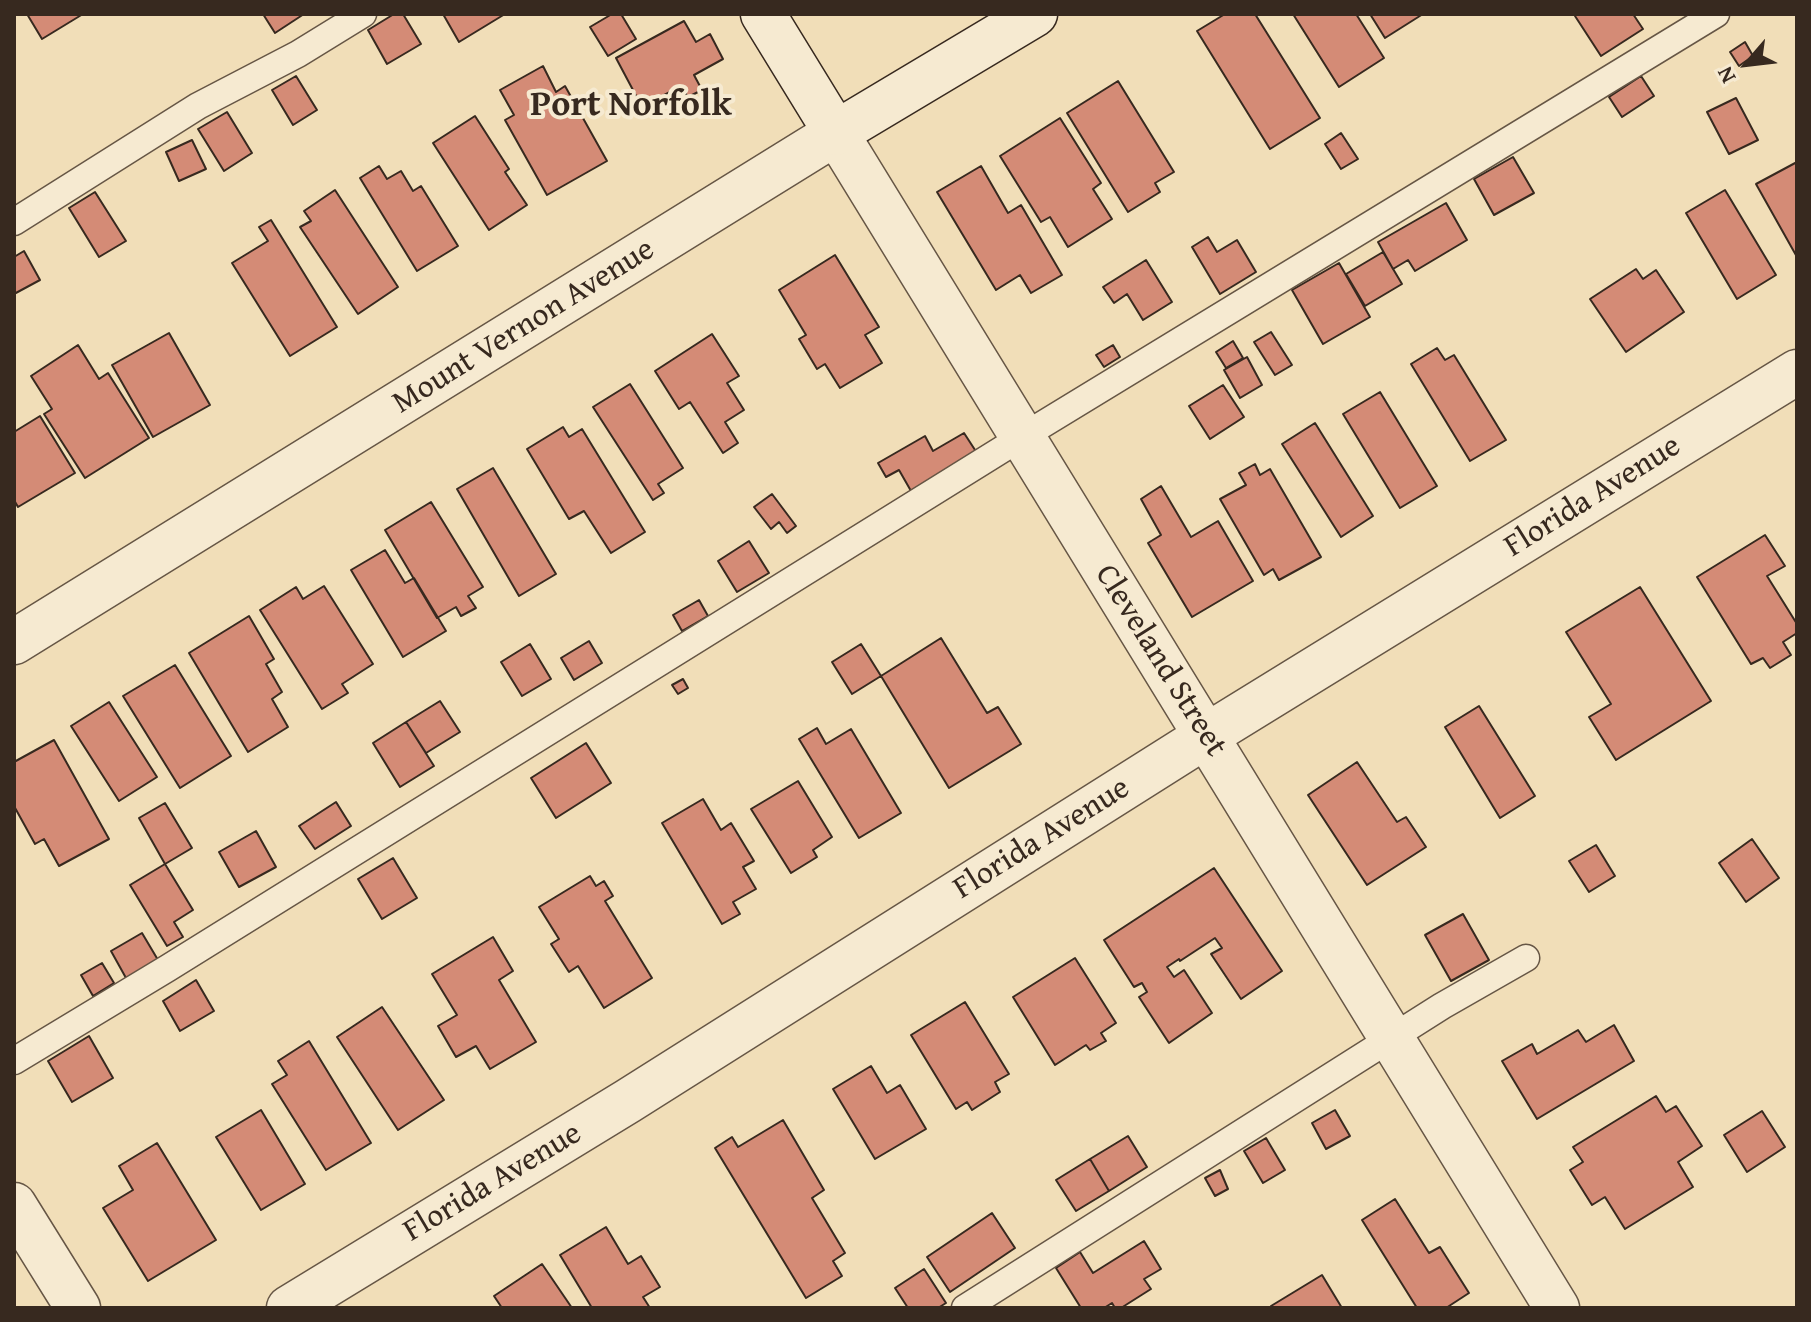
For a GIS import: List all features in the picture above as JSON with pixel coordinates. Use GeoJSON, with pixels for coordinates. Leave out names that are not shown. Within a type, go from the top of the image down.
{"type":"FeatureCollection","features":[{"type":"Feature","properties":{"kind":"street","name":"Cleveland Street"},"geometry":{"type":"LineString","coordinates":[[763,14],[1557,1308]]}},
{"type":"Feature","properties":{"kind":"street","name":"Mount Vernon Avenue"},"geometry":{"type":"LineString","coordinates":[[14,642],[836,133],[1035,14]]}},
{"type":"Feature","properties":{"kind":"street","name":"Florida Avenue"},"geometry":{"type":"LineString","coordinates":[[289,1308],[628,1101],[1206,736],[1797,372]]}},
{"type":"Feature","properties":{"kind":"street"},"geometry":{"type":"LineString","coordinates":[[14,1205],[78,1308]]}},
{"type":"Feature","properties":{"kind":"lane"},"geometry":{"type":"LineString","coordinates":[[14,222],[198,106],[298,54],[363,14]]}},
{"type":"Feature","properties":{"kind":"lane"},"geometry":{"type":"LineString","coordinates":[[14,1061],[1022,437],[1716,14]]}},
{"type":"Feature","properties":{"kind":"lane"},"geometry":{"type":"LineString","coordinates":[[965,1308],[1442,1006],[1526,958]]}},
{"type":"Feature","properties":{"kind":"building"},"geometry":{"type":"Polygon","coordinates":[[[27,14],[83,14],[42,39],[27,14]]]}},
{"type":"Feature","properties":{"kind":"building"},"geometry":{"type":"Polygon","coordinates":[[[263,14],[304,14],[275,33],[263,14]]]}},
{"type":"Feature","properties":{"kind":"building"},"geometry":{"type":"Polygon","coordinates":[[[394,14],[403,14],[421,44],[387,64],[368,30],[394,14]]]}},
{"type":"Feature","properties":{"kind":"building"},"geometry":{"type":"Polygon","coordinates":[[[443,14],[505,14],[459,42],[443,14]]]}},
{"type":"Feature","properties":{"kind":"building"},"geometry":{"type":"Polygon","coordinates":[[[612,14],[621,14],[636,39],[608,56],[590,27],[612,14]]]}},
{"type":"Feature","properties":{"kind":"building"},"geometry":{"type":"Polygon","coordinates":[[[1225,14],[1255,14],[1320,118],[1270,149],[1197,31],[1225,14]]]}},
{"type":"Feature","properties":{"kind":"building"},"geometry":{"type":"Polygon","coordinates":[[[1293,14],[1356,14],[1384,58],[1339,87],[1293,14]]]}},
{"type":"Feature","properties":{"kind":"building"},"geometry":{"type":"Polygon","coordinates":[[[1370,14],[1423,14],[1385,38],[1370,14]]]}},
{"type":"Feature","properties":{"kind":"building"},"geometry":{"type":"Polygon","coordinates":[[[1633,14],[1643,29],[1601,56],[1575,16],[1633,14]]]}},
{"type":"Feature","properties":{"kind":"building"},"geometry":{"type":"Polygon","coordinates":[[[684,21],[696,42],[710,34],[723,59],[694,75],[702,90],[688,97],[681,86],[642,107],[616,58],[684,21]]]}},
{"type":"Feature","properties":{"kind":"building"},"geometry":{"type":"Polygon","coordinates":[[[1745,42],[1753,56],[1739,66],[1730,52],[1745,42]]]}},
{"type":"Feature","properties":{"kind":"building"},"geometry":{"type":"Polygon","coordinates":[[[543,66],[556,92],[565,86],[607,161],[547,195],[505,120],[514,115],[500,90],[543,66]]]}},
{"type":"Feature","properties":{"kind":"building"},"geometry":{"type":"Polygon","coordinates":[[[296,76],[317,110],[293,125],[272,90],[296,76]]]}},
{"type":"Feature","properties":{"kind":"building"},"geometry":{"type":"Polygon","coordinates":[[[1641,76],[1654,96],[1622,117],[1609,97],[1641,76]]]}},
{"type":"Feature","properties":{"kind":"building"},"geometry":{"type":"Polygon","coordinates":[[[1118,81],[1174,172],[1155,183],[1160,192],[1128,212],[1067,113],[1118,81]]]}},
{"type":"Feature","properties":{"kind":"building"},"geometry":{"type":"Polygon","coordinates":[[[1736,98],[1758,140],[1729,154],[1707,112],[1736,98]]]}},
{"type":"Feature","properties":{"kind":"building"},"geometry":{"type":"Polygon","coordinates":[[[227,112],[252,153],[224,171],[198,129],[227,112]]]}},
{"type":"Feature","properties":{"kind":"building"},"geometry":{"type":"Polygon","coordinates":[[[475,116],[509,169],[505,172],[527,205],[489,230],[433,143],[475,116]]]}},
{"type":"Feature","properties":{"kind":"building"},"geometry":{"type":"Polygon","coordinates":[[[1060,118],[1101,183],[1093,189],[1112,219],[1068,247],[1050,217],[1041,222],[1000,156],[1060,118]]]}},
{"type":"Feature","properties":{"kind":"building"},"geometry":{"type":"Polygon","coordinates":[[[1341,133],[1358,159],[1341,169],[1325,144],[1341,133]]]}},
{"type":"Feature","properties":{"kind":"building"},"geometry":{"type":"Polygon","coordinates":[[[192,140],[206,169],[179,181],[166,152],[192,140]]]}},
{"type":"Feature","properties":{"kind":"building"},"geometry":{"type":"Polygon","coordinates":[[[1513,157],[1534,193],[1494,215],[1474,179],[1513,157]]]}},
{"type":"Feature","properties":{"kind":"building"},"geometry":{"type":"Polygon","coordinates":[[[1797,162],[1797,257],[1756,184],[1797,162]]]}},
{"type":"Feature","properties":{"kind":"building"},"geometry":{"type":"Polygon","coordinates":[[[379,166],[387,179],[401,171],[413,191],[421,186],[458,246],[417,271],[360,178],[379,166]]]}},
{"type":"Feature","properties":{"kind":"building"},"geometry":{"type":"Polygon","coordinates":[[[981,166],[1008,213],[1021,205],[1062,275],[1031,293],[1020,275],[996,290],[937,192],[981,166]]]}},
{"type":"Feature","properties":{"kind":"building"},"geometry":{"type":"Polygon","coordinates":[[[335,190],[398,287],[358,314],[300,227],[311,221],[304,211],[335,190]]]}},
{"type":"Feature","properties":{"kind":"building"},"geometry":{"type":"Polygon","coordinates":[[[1725,190],[1776,275],[1737,299],[1686,213],[1725,190]]]}},
{"type":"Feature","properties":{"kind":"building"},"geometry":{"type":"Polygon","coordinates":[[[95,192],[126,241],[99,257],[69,208],[95,192]]]}},
{"type":"Feature","properties":{"kind":"building"},"geometry":{"type":"Polygon","coordinates":[[[1446,203],[1467,240],[1415,271],[1408,260],[1393,269],[1378,242],[1446,203]]]}},
{"type":"Feature","properties":{"kind":"building"},"geometry":{"type":"Polygon","coordinates":[[[271,220],[337,327],[290,356],[232,263],[268,241],[259,227],[271,220]]]}},
{"type":"Feature","properties":{"kind":"building"},"geometry":{"type":"Polygon","coordinates":[[[1208,237],[1217,252],[1237,240],[1256,272],[1220,294],[1192,247],[1208,237]]]}},
{"type":"Feature","properties":{"kind":"building"},"geometry":{"type":"Polygon","coordinates":[[[24,251],[40,280],[14,294],[14,257],[24,251]]]}},
{"type":"Feature","properties":{"kind":"building"},"geometry":{"type":"Polygon","coordinates":[[[1383,252],[1402,284],[1365,306],[1346,274],[1383,252]]]}},
{"type":"Feature","properties":{"kind":"building"},"geometry":{"type":"Polygon","coordinates":[[[835,255],[879,327],[865,335],[882,363],[840,388],[825,364],[817,369],[799,339],[806,335],[779,290],[835,255]]]}},
{"type":"Feature","properties":{"kind":"building"},"geometry":{"type":"Polygon","coordinates":[[[1146,260],[1172,302],[1143,320],[1127,294],[1114,303],[1103,287],[1146,260]]]}},
{"type":"Feature","properties":{"kind":"building"},"geometry":{"type":"Polygon","coordinates":[[[1339,263],[1370,317],[1323,344],[1292,290],[1339,263]]]}},
{"type":"Feature","properties":{"kind":"building"},"geometry":{"type":"Polygon","coordinates":[[[1636,269],[1643,279],[1656,270],[1684,312],[1626,352],[1590,299],[1636,269]]]}},
{"type":"Feature","properties":{"kind":"building"},"geometry":{"type":"Polygon","coordinates":[[[1271,332],[1292,365],[1275,375],[1254,342],[1271,332]]]}},
{"type":"Feature","properties":{"kind":"building"},"geometry":{"type":"Polygon","coordinates":[[[169,333],[210,405],[153,437],[112,365],[169,333]]]}},
{"type":"Feature","properties":{"kind":"building"},"geometry":{"type":"Polygon","coordinates":[[[712,334],[739,376],[727,383],[744,410],[725,422],[738,443],[723,453],[690,402],[679,409],[655,371],[712,334]]]}},
{"type":"Feature","properties":{"kind":"building"},"geometry":{"type":"Polygon","coordinates":[[[1233,341],[1243,358],[1226,368],[1216,352],[1233,341]]]}},
{"type":"Feature","properties":{"kind":"building"},"geometry":{"type":"Polygon","coordinates":[[[78,345],[99,379],[108,373],[149,438],[85,478],[44,414],[52,409],[31,376],[78,345]]]}},
{"type":"Feature","properties":{"kind":"building"},"geometry":{"type":"Polygon","coordinates":[[[1113,345],[1120,357],[1104,367],[1096,355],[1113,345]]]}},
{"type":"Feature","properties":{"kind":"building"},"geometry":{"type":"Polygon","coordinates":[[[1437,348],[1445,360],[1454,355],[1506,440],[1470,461],[1411,364],[1437,348]]]}},
{"type":"Feature","properties":{"kind":"building"},"geometry":{"type":"Polygon","coordinates":[[[1247,357],[1262,385],[1240,398],[1224,370],[1247,357]]]}},
{"type":"Feature","properties":{"kind":"building"},"geometry":{"type":"Polygon","coordinates":[[[630,384],[683,468],[658,484],[664,493],[653,500],[593,407],[630,384]]]}},
{"type":"Feature","properties":{"kind":"building"},"geometry":{"type":"Polygon","coordinates":[[[1223,385],[1244,417],[1210,439],[1189,406],[1223,385]]]}},
{"type":"Feature","properties":{"kind":"building"},"geometry":{"type":"Polygon","coordinates":[[[1380,392],[1437,486],[1400,508],[1343,414],[1380,392]]]}},
{"type":"Feature","properties":{"kind":"building"},"geometry":{"type":"Polygon","coordinates":[[[40,416],[75,473],[18,507],[14,500],[14,432],[40,416]]]}},
{"type":"Feature","properties":{"kind":"building"},"geometry":{"type":"Polygon","coordinates":[[[1315,423],[1373,516],[1341,537],[1282,444],[1315,423]]]}},
{"type":"Feature","properties":{"kind":"building"},"geometry":{"type":"Polygon","coordinates":[[[563,427],[569,437],[582,429],[645,532],[611,553],[584,511],[569,519],[527,449],[563,427]]]}},
{"type":"Feature","properties":{"kind":"building"},"geometry":{"type":"Polygon","coordinates":[[[964,433],[977,453],[911,491],[899,470],[886,477],[878,463],[925,436],[933,451],[964,433]]]}},
{"type":"Feature","properties":{"kind":"building"},"geometry":{"type":"Polygon","coordinates":[[[1255,464],[1260,475],[1270,469],[1321,557],[1279,580],[1273,569],[1264,575],[1220,499],[1246,485],[1239,473],[1255,464]]]}},
{"type":"Feature","properties":{"kind":"building"},"geometry":{"type":"Polygon","coordinates":[[[493,468],[556,574],[519,596],[457,489],[493,468]]]}},
{"type":"Feature","properties":{"kind":"building"},"geometry":{"type":"Polygon","coordinates":[[[1161,486],[1191,537],[1218,521],[1253,581],[1192,617],[1148,543],[1161,535],[1141,499],[1161,486]]]}},
{"type":"Feature","properties":{"kind":"building"},"geometry":{"type":"Polygon","coordinates":[[[772,494],[796,526],[787,533],[779,522],[771,529],[754,507],[772,494]]]}},
{"type":"Feature","properties":{"kind":"building"},"geometry":{"type":"Polygon","coordinates":[[[431,502],[483,587],[468,596],[476,608],[461,616],[456,607],[437,618],[385,530],[431,502]]]}},
{"type":"Feature","properties":{"kind":"building"},"geometry":{"type":"Polygon","coordinates":[[[1765,535],[1785,566],[1767,576],[1797,624],[1797,633],[1783,642],[1791,655],[1770,668],[1763,658],[1751,664],[1697,577],[1765,535]]]}},
{"type":"Feature","properties":{"kind":"building"},"geometry":{"type":"Polygon","coordinates":[[[749,541],[769,573],[737,592],[718,561],[749,541]]]}},
{"type":"Feature","properties":{"kind":"building"},"geometry":{"type":"Polygon","coordinates":[[[385,550],[405,583],[414,578],[446,631],[403,657],[351,570],[385,550]]]}},
{"type":"Feature","properties":{"kind":"building"},"geometry":{"type":"Polygon","coordinates":[[[324,586],[373,664],[342,684],[348,693],[322,709],[260,610],[296,587],[303,599],[324,586]]]}},
{"type":"Feature","properties":{"kind":"building"},"geometry":{"type":"Polygon","coordinates":[[[1640,587],[1711,701],[1616,760],[1589,717],[1611,704],[1566,632],[1640,587]]]}},
{"type":"Feature","properties":{"kind":"building"},"geometry":{"type":"Polygon","coordinates":[[[699,600],[708,616],[682,631],[673,615],[699,600]]]}},
{"type":"Feature","properties":{"kind":"building"},"geometry":{"type":"Polygon","coordinates":[[[249,616],[274,659],[266,664],[282,692],[272,699],[288,727],[248,752],[189,653],[249,616]]]}},
{"type":"Feature","properties":{"kind":"building"},"geometry":{"type":"Polygon","coordinates":[[[941,638],[987,713],[998,707],[1021,744],[949,788],[881,676],[941,638]]]}},
{"type":"Feature","properties":{"kind":"building"},"geometry":{"type":"Polygon","coordinates":[[[589,641],[602,663],[574,680],[561,658],[589,641]]]}},
{"type":"Feature","properties":{"kind":"building"},"geometry":{"type":"Polygon","coordinates":[[[530,644],[551,679],[522,696],[501,662],[530,644]]]}},
{"type":"Feature","properties":{"kind":"building"},"geometry":{"type":"Polygon","coordinates":[[[861,644],[881,676],[852,694],[832,662],[861,644]]]}},
{"type":"Feature","properties":{"kind":"building"},"geometry":{"type":"Polygon","coordinates":[[[175,665],[231,756],[180,788],[123,696],[175,665]]]}},
{"type":"Feature","properties":{"kind":"building"},"geometry":{"type":"Polygon","coordinates":[[[683,679],[688,688],[678,694],[672,685],[683,679]]]}},
{"type":"Feature","properties":{"kind":"building"},"geometry":{"type":"Polygon","coordinates":[[[440,701],[460,732],[426,753],[406,722],[440,701]]]}},
{"type":"Feature","properties":{"kind":"building"},"geometry":{"type":"Polygon","coordinates":[[[109,702],[157,777],[119,801],[71,726],[109,702]]]}},
{"type":"Feature","properties":{"kind":"building"},"geometry":{"type":"Polygon","coordinates":[[[1479,706],[1535,796],[1500,818],[1445,727],[1479,706]]]}},
{"type":"Feature","properties":{"kind":"building"},"geometry":{"type":"Polygon","coordinates":[[[406,722],[434,766],[400,787],[373,743],[406,722]]]}},
{"type":"Feature","properties":{"kind":"building"},"geometry":{"type":"Polygon","coordinates":[[[817,728],[826,744],[851,729],[901,813],[859,838],[799,739],[817,728]]]}},
{"type":"Feature","properties":{"kind":"building"},"geometry":{"type":"Polygon","coordinates":[[[54,740],[109,839],[59,866],[44,839],[35,844],[14,806],[14,762],[54,740]]]}},
{"type":"Feature","properties":{"kind":"building"},"geometry":{"type":"Polygon","coordinates":[[[586,743],[611,783],[556,818],[531,778],[586,743]]]}},
{"type":"Feature","properties":{"kind":"building"},"geometry":{"type":"Polygon","coordinates":[[[1357,762],[1397,822],[1406,817],[1426,847],[1367,885],[1308,795],[1357,762]]]}},
{"type":"Feature","properties":{"kind":"building"},"geometry":{"type":"Polygon","coordinates":[[[798,781],[832,837],[813,850],[817,857],[791,873],[751,809],[798,781]]]}},
{"type":"Feature","properties":{"kind":"building"},"geometry":{"type":"Polygon","coordinates":[[[703,799],[721,830],[731,823],[754,861],[743,867],[756,889],[733,902],[740,914],[722,924],[662,823],[703,799]]]}},
{"type":"Feature","properties":{"kind":"building"},"geometry":{"type":"Polygon","coordinates":[[[336,802],[351,826],[315,849],[299,826],[336,802]]]}},
{"type":"Feature","properties":{"kind":"building"},"geometry":{"type":"Polygon","coordinates":[[[165,803],[192,848],[165,864],[139,818],[165,803]]]}},
{"type":"Feature","properties":{"kind":"building"},"geometry":{"type":"Polygon","coordinates":[[[256,831],[276,867],[239,887],[219,852],[256,831]]]}},
{"type":"Feature","properties":{"kind":"building"},"geometry":{"type":"Polygon","coordinates":[[[1752,839],[1779,878],[1746,902],[1719,863],[1752,839]]]}},
{"type":"Feature","properties":{"kind":"building"},"geometry":{"type":"Polygon","coordinates":[[[1596,845],[1615,876],[1589,892],[1569,861],[1596,845]]]}},
{"type":"Feature","properties":{"kind":"building"},"geometry":{"type":"Polygon","coordinates":[[[393,858],[417,898],[382,919],[358,879],[393,858]]]}},
{"type":"Feature","properties":{"kind":"building"},"geometry":{"type":"Polygon","coordinates":[[[165,864],[193,910],[174,922],[183,937],[167,946],[130,885],[165,864]]]}},
{"type":"Feature","properties":{"kind":"building"},"geometry":{"type":"Polygon","coordinates":[[[1214,868],[1282,971],[1241,999],[1211,954],[1222,948],[1215,938],[1179,959],[1167,967],[1174,977],[1184,970],[1212,1013],[1169,1043],[1139,997],[1147,992],[1142,983],[1134,987],[1104,940],[1214,868]]]}},
{"type":"Feature","properties":{"kind":"building"},"geometry":{"type":"Polygon","coordinates":[[[590,876],[596,886],[604,881],[613,896],[605,901],[652,978],[604,1008],[578,966],[569,972],[551,944],[559,939],[539,907],[590,876]]]}},
{"type":"Feature","properties":{"kind":"building"},"geometry":{"type":"Polygon","coordinates":[[[1463,914],[1489,960],[1451,981],[1425,935],[1463,914]]]}},
{"type":"Feature","properties":{"kind":"building"},"geometry":{"type":"Polygon","coordinates":[[[142,933],[158,960],[126,978],[111,951],[142,933]]]}},
{"type":"Feature","properties":{"kind":"building"},"geometry":{"type":"Polygon","coordinates":[[[493,937],[513,971],[499,980],[536,1042],[490,1069],[476,1046],[456,1057],[438,1026],[457,1015],[432,974],[493,937]]]}},
{"type":"Feature","properties":{"kind":"building"},"geometry":{"type":"Polygon","coordinates":[[[1075,958],[1116,1023],[1101,1033],[1106,1041],[1090,1050],[1086,1045],[1055,1065],[1013,997],[1075,958]]]}},
{"type":"Feature","properties":{"kind":"building"},"geometry":{"type":"Polygon","coordinates":[[[102,963],[114,983],[93,996],[81,975],[102,963]]]}},
{"type":"Feature","properties":{"kind":"building"},"geometry":{"type":"Polygon","coordinates":[[[196,980],[214,1011],[180,1031],[163,1001],[196,980]]]}},
{"type":"Feature","properties":{"kind":"building"},"geometry":{"type":"Polygon","coordinates":[[[965,1002],[1009,1074],[995,1082],[1000,1092],[972,1110],[967,1102],[956,1109],[911,1035],[965,1002]]]}},
{"type":"Feature","properties":{"kind":"building"},"geometry":{"type":"Polygon","coordinates":[[[382,1007],[444,1100],[398,1130],[337,1037],[382,1007]]]}},
{"type":"Feature","properties":{"kind":"building"},"geometry":{"type":"Polygon","coordinates":[[[1614,1025],[1634,1061],[1537,1119],[1502,1061],[1532,1044],[1537,1054],[1578,1030],[1586,1042],[1614,1025]]]}},
{"type":"Feature","properties":{"kind":"building"},"geometry":{"type":"Polygon","coordinates":[[[89,1036],[113,1078],[72,1102],[48,1061],[89,1036]]]}},
{"type":"Feature","properties":{"kind":"building"},"geometry":{"type":"Polygon","coordinates":[[[309,1041],[371,1143],[326,1170],[272,1084],[287,1075],[278,1061],[309,1041]]]}},
{"type":"Feature","properties":{"kind":"building"},"geometry":{"type":"Polygon","coordinates":[[[871,1066],[887,1093],[900,1085],[926,1129],[875,1159],[833,1089],[871,1066]]]}},
{"type":"Feature","properties":{"kind":"building"},"geometry":{"type":"Polygon","coordinates":[[[1656,1096],[1666,1112],[1676,1106],[1702,1146],[1678,1162],[1693,1187],[1625,1229],[1605,1197],[1592,1205],[1570,1170],[1583,1162],[1573,1147],[1656,1096]]]}},
{"type":"Feature","properties":{"kind":"building"},"geometry":{"type":"Polygon","coordinates":[[[261,1110],[305,1184],[261,1210],[216,1137],[261,1110]]]}},
{"type":"Feature","properties":{"kind":"building"},"geometry":{"type":"Polygon","coordinates":[[[1335,1110],[1350,1136],[1326,1149],[1312,1123],[1335,1110]]]}},
{"type":"Feature","properties":{"kind":"building"},"geometry":{"type":"Polygon","coordinates":[[[1762,1111],[1785,1147],[1747,1172],[1724,1135],[1762,1111]]]}},
{"type":"Feature","properties":{"kind":"building"},"geometry":{"type":"Polygon","coordinates":[[[783,1120],[824,1190],[812,1198],[845,1253],[833,1261],[842,1276],[806,1298],[715,1148],[732,1137],[738,1147],[783,1120]]]}},
{"type":"Feature","properties":{"kind":"building"},"geometry":{"type":"Polygon","coordinates":[[[1128,1136],[1147,1167],[1109,1191],[1090,1159],[1128,1136]]]}},
{"type":"Feature","properties":{"kind":"building"},"geometry":{"type":"Polygon","coordinates":[[[1266,1138],[1285,1170],[1263,1183],[1244,1151],[1266,1138]]]}},
{"type":"Feature","properties":{"kind":"building"},"geometry":{"type":"Polygon","coordinates":[[[157,1143],[216,1240],[148,1281],[103,1208],[133,1190],[119,1166],[157,1143]]]}},
{"type":"Feature","properties":{"kind":"building"},"geometry":{"type":"Polygon","coordinates":[[[1090,1159],[1109,1191],[1076,1211],[1056,1180],[1090,1159]]]}},
{"type":"Feature","properties":{"kind":"building"},"geometry":{"type":"Polygon","coordinates":[[[1220,1170],[1228,1189],[1215,1196],[1205,1178],[1220,1170]]]}},
{"type":"Feature","properties":{"kind":"building"},"geometry":{"type":"Polygon","coordinates":[[[1395,1199],[1429,1253],[1440,1247],[1469,1293],[1446,1308],[1417,1308],[1362,1220],[1395,1199]]]}},
{"type":"Feature","properties":{"kind":"building"},"geometry":{"type":"Polygon","coordinates":[[[992,1213],[1015,1248],[950,1292],[927,1257],[992,1213]]]}},
{"type":"Feature","properties":{"kind":"building"},"geometry":{"type":"Polygon","coordinates":[[[606,1227],[628,1264],[641,1256],[660,1287],[643,1297],[650,1308],[592,1308],[560,1255],[606,1227]]]}},
{"type":"Feature","properties":{"kind":"building"},"geometry":{"type":"Polygon","coordinates":[[[1144,1241],[1161,1269],[1144,1279],[1151,1289],[1121,1308],[1115,1308],[1112,1303],[1104,1308],[1081,1308],[1056,1268],[1080,1252],[1093,1273],[1144,1241]]]}},
{"type":"Feature","properties":{"kind":"building"},"geometry":{"type":"Polygon","coordinates":[[[542,1264],[572,1308],[502,1308],[494,1296],[542,1264]]]}},
{"type":"Feature","properties":{"kind":"building"},"geometry":{"type":"Polygon","coordinates":[[[924,1269],[946,1303],[938,1308],[908,1308],[895,1288],[924,1269]]]}},
{"type":"Feature","properties":{"kind":"building"},"geometry":{"type":"Polygon","coordinates":[[[1322,1275],[1342,1308],[1272,1308],[1271,1306],[1322,1275]]]}},
{"type":"Feature","properties":{"kind":"district","name":"Port Norfolk"},"geometry":{"type":"Point","coordinates":[631,106]}}]}
